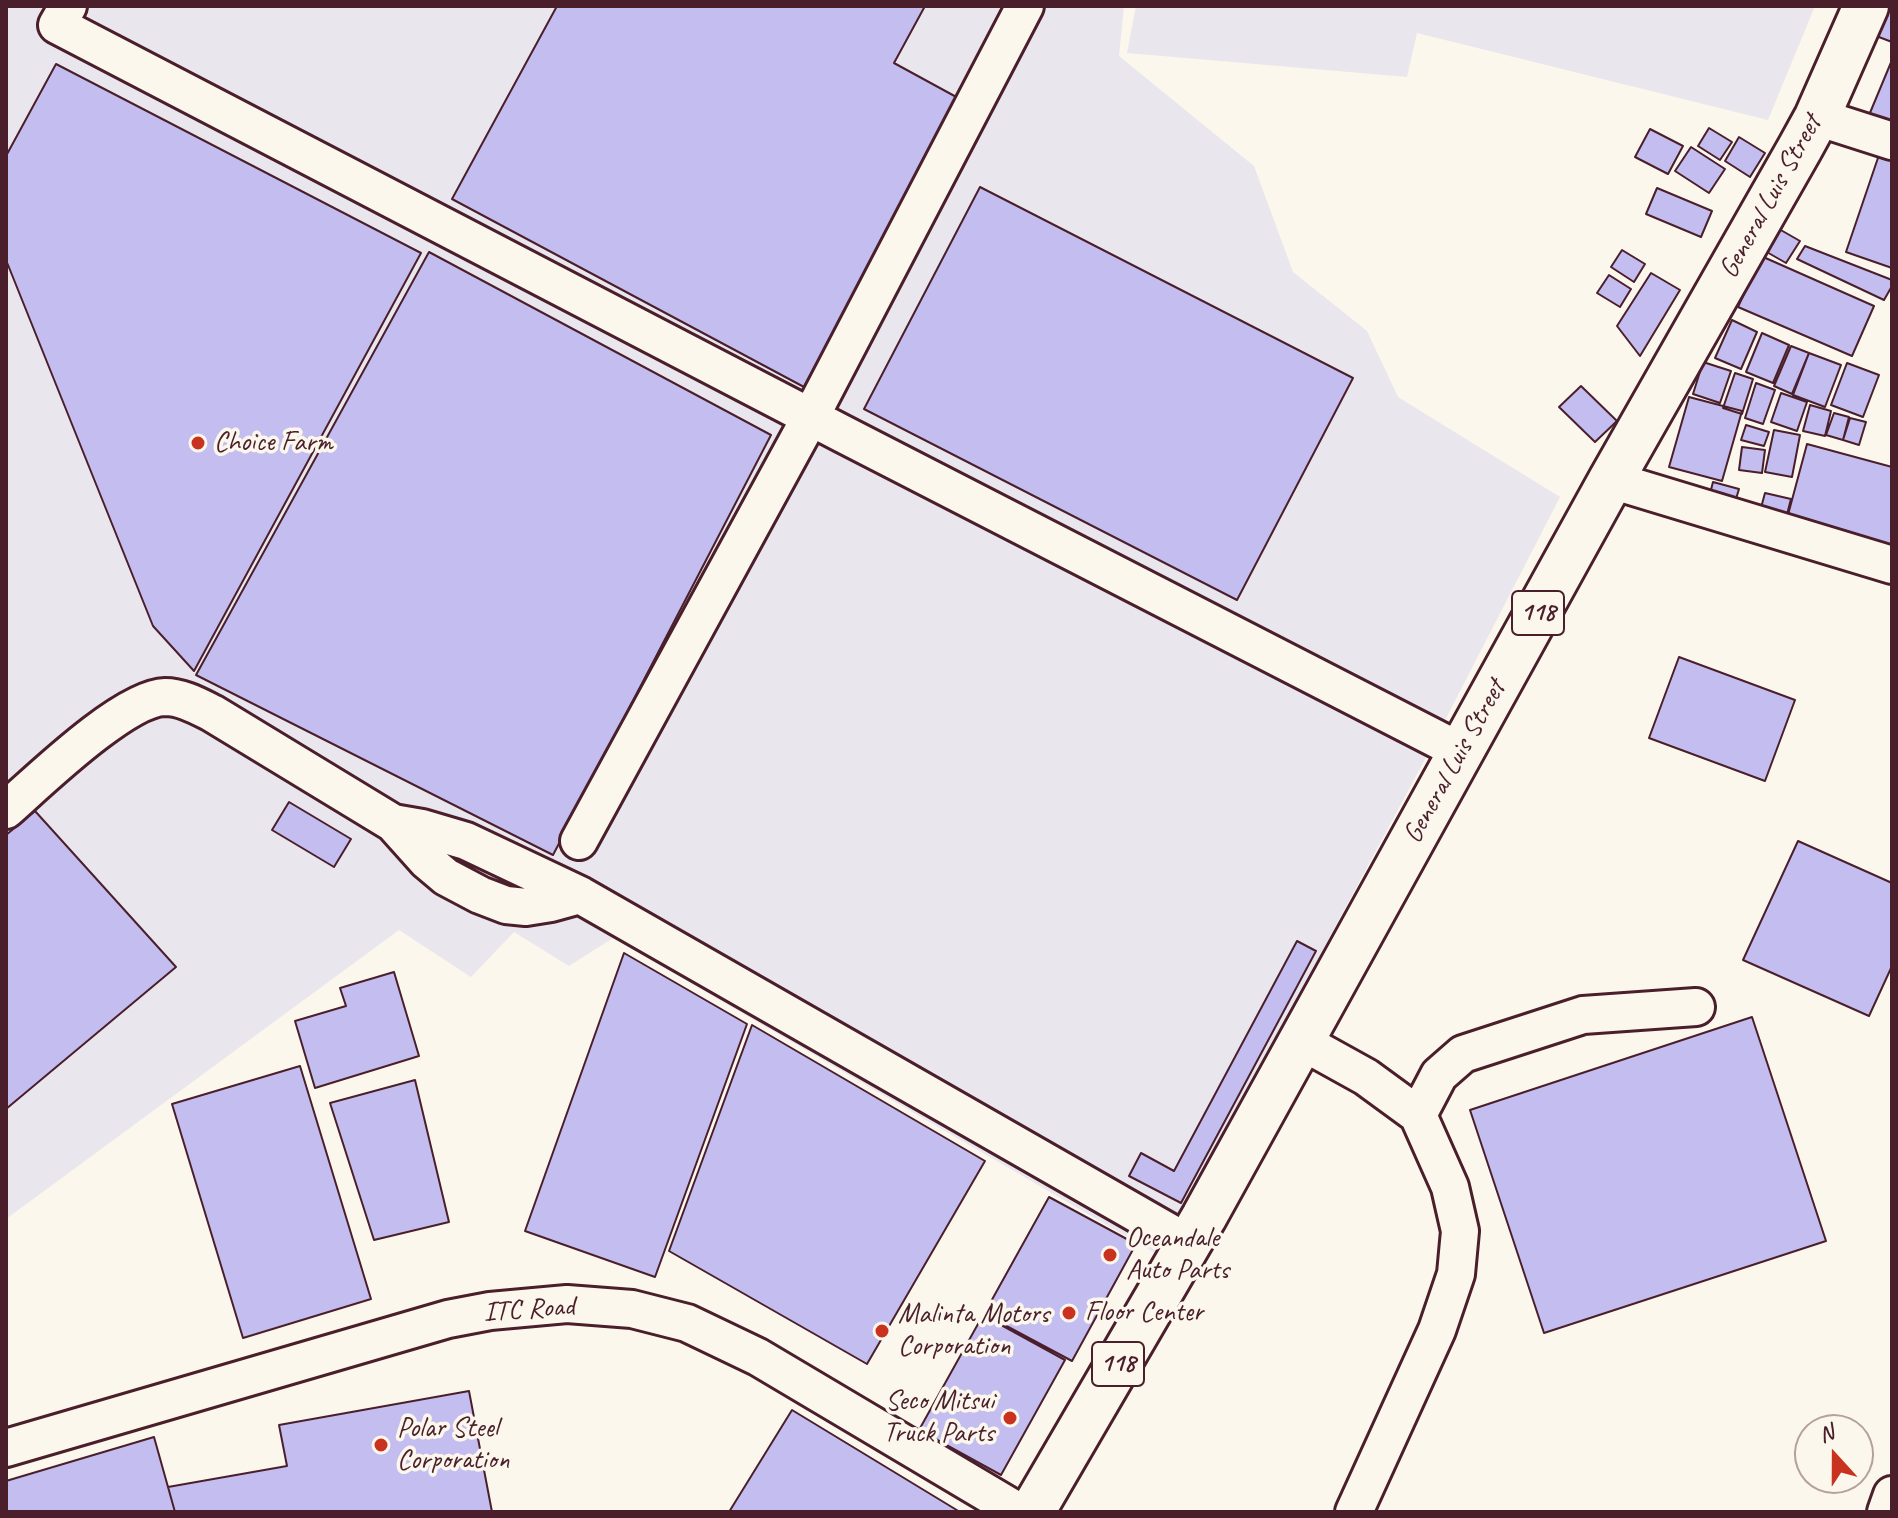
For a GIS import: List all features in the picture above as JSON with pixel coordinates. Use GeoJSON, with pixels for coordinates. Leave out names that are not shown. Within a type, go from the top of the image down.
{"type":"FeatureCollection","features":[{"type":"Feature","properties":{"kind":"main road","name":"General Luis Street"},"geometry":{"type":"LineString","coordinates":[[1032,1512],[1188,1243],[1611,480],[1817,117],[1866,6]]}},
{"type":"Feature","properties":{"kind":"street"},"geometry":{"type":"LineString","coordinates":[[68,6],[57,25],[1460,751]]}},
{"type":"Feature","properties":{"kind":"street"},"geometry":{"type":"LineString","coordinates":[[579,841],[811,416],[1025,6]]}},
{"type":"Feature","properties":{"kind":"street"},"geometry":{"type":"LineString","coordinates":[[1817,117],[1892,141]]}},
{"type":"Feature","properties":{"kind":"street"},"geometry":{"type":"LineString","coordinates":[[1611,480],[1892,565]]}},
{"type":"Feature","properties":{"kind":"street"},"geometry":{"type":"LineString","coordinates":[[8,803],[116,718],[141,703],[165,697],[189,702],[393,823],[466,841],[580,895],[1188,1243]]}},
{"type":"Feature","properties":{"kind":"street"},"geometry":{"type":"LineString","coordinates":[[1418,1115],[1439,1075],[1463,1054],[1583,1015],[1696,1007]]}},
{"type":"Feature","properties":{"kind":"street"},"geometry":{"type":"LineString","coordinates":[[1301,1041],[1366,1077],[1418,1115],[1450,1187],[1460,1231],[1456,1274],[1437,1330],[1354,1512]]}},
{"type":"Feature","properties":{"kind":"street","name":"ITC Road"},"geometry":{"type":"LineString","coordinates":[[6,1448],[448,1319],[490,1311],[567,1304],[632,1309],[687,1323],[758,1357],[1019,1512]]}},
{"type":"Feature","properties":{"kind":"street"},"geometry":{"type":"LineString","coordinates":[[1886,1512],[1892,1495]]}},
{"type":"Feature","properties":{"kind":"shaded area"},"geometry":{"type":"Polygon","coordinates":[[[6,6],[1124,6],[1119,56],[1254,166],[1293,272],[1367,331],[1398,397],[1560,497],[1423,763],[1182,1212],[1155,1253],[613,938],[569,966],[514,932],[471,977],[399,930],[6,1219],[6,6]]]}},
{"type":"Feature","properties":{"kind":"shaded area"},"geometry":{"type":"Polygon","coordinates":[[[1136,6],[1815,6],[1768,120],[1417,33],[1407,77],[1127,53],[1136,6]]]}},
{"type":"Feature","properties":{"kind":"building"},"geometry":{"type":"Polygon","coordinates":[[[557,6],[925,6],[894,63],[960,99],[804,387],[452,199],[557,6]]]}},
{"type":"Feature","properties":{"kind":"building"},"geometry":{"type":"Polygon","coordinates":[[[1872,6],[1892,6],[1892,42],[1863,31],[1872,6]]]}},
{"type":"Feature","properties":{"kind":"building"},"geometry":{"type":"Polygon","coordinates":[[[1892,60],[1892,130],[1867,120],[1892,60]]]}},
{"type":"Feature","properties":{"kind":"building","name":"Choice Farm"},"geometry":{"type":"Polygon","coordinates":[[[56,64],[421,253],[194,671],[153,626],[6,260],[6,156],[56,64]]]}},
{"type":"Feature","properties":{"kind":"building"},"geometry":{"type":"Polygon","coordinates":[[[1709,128],[1732,142],[1720,160],[1698,146],[1709,128]]]}},
{"type":"Feature","properties":{"kind":"building"},"geometry":{"type":"Polygon","coordinates":[[[1650,129],[1683,146],[1668,174],[1635,157],[1650,129]]]}},
{"type":"Feature","properties":{"kind":"building"},"geometry":{"type":"Polygon","coordinates":[[[1739,137],[1765,153],[1750,177],[1725,161],[1739,137]]]}},
{"type":"Feature","properties":{"kind":"building"},"geometry":{"type":"Polygon","coordinates":[[[1691,147],[1725,169],[1709,193],[1675,171],[1691,147]]]}},
{"type":"Feature","properties":{"kind":"building"},"geometry":{"type":"Polygon","coordinates":[[[1881,149],[1892,152],[1892,268],[1846,252],[1881,149]]]}},
{"type":"Feature","properties":{"kind":"building"},"geometry":{"type":"Polygon","coordinates":[[[980,187],[1353,378],[1237,600],[864,409],[980,187]]]}},
{"type":"Feature","properties":{"kind":"building"},"geometry":{"type":"Polygon","coordinates":[[[1657,188],[1712,211],[1701,237],[1646,214],[1657,188]]]}},
{"type":"Feature","properties":{"kind":"building"},"geometry":{"type":"Polygon","coordinates":[[[1779,229],[1800,241],[1786,263],[1765,251],[1779,229]]]}},
{"type":"Feature","properties":{"kind":"building"},"geometry":{"type":"Polygon","coordinates":[[[1805,246],[1892,280],[1892,286],[1884,300],[1797,259],[1805,246]]]}},
{"type":"Feature","properties":{"kind":"building"},"geometry":{"type":"Polygon","coordinates":[[[1622,250],[1645,264],[1634,282],[1611,267],[1622,250]]]}},
{"type":"Feature","properties":{"kind":"building"},"geometry":{"type":"Polygon","coordinates":[[[429,252],[771,435],[553,855],[196,675],[429,252]]]}},
{"type":"Feature","properties":{"kind":"building"},"geometry":{"type":"Polygon","coordinates":[[[1761,256],[1874,306],[1852,356],[1738,307],[1761,256]]]}},
{"type":"Feature","properties":{"kind":"building"},"geometry":{"type":"Polygon","coordinates":[[[1651,273],[1680,290],[1640,356],[1617,326],[1651,273]]]}},
{"type":"Feature","properties":{"kind":"building"},"geometry":{"type":"Polygon","coordinates":[[[1609,275],[1631,289],[1620,307],[1597,293],[1609,275]]]}},
{"type":"Feature","properties":{"kind":"building"},"geometry":{"type":"Polygon","coordinates":[[[1732,320],[1757,332],[1741,369],[1715,358],[1732,320]]]}},
{"type":"Feature","properties":{"kind":"building"},"geometry":{"type":"Polygon","coordinates":[[[1762,333],[1789,345],[1773,383],[1746,372],[1762,333]]]}},
{"type":"Feature","properties":{"kind":"building"},"geometry":{"type":"Polygon","coordinates":[[[1791,346],[1809,353],[1792,394],[1774,386],[1791,346]]]}},
{"type":"Feature","properties":{"kind":"building"},"geometry":{"type":"Polygon","coordinates":[[[1809,353],[1841,365],[1825,407],[1793,395],[1809,353]]]}},
{"type":"Feature","properties":{"kind":"building"},"geometry":{"type":"Polygon","coordinates":[[[1703,362],[1731,371],[1720,403],[1693,394],[1703,362]]]}},
{"type":"Feature","properties":{"kind":"building"},"geometry":{"type":"Polygon","coordinates":[[[1847,363],[1879,375],[1863,417],[1831,405],[1847,363]]]}},
{"type":"Feature","properties":{"kind":"building"},"geometry":{"type":"Polygon","coordinates":[[[1735,373],[1753,379],[1742,414],[1723,408],[1735,373]]]}},
{"type":"Feature","properties":{"kind":"building"},"geometry":{"type":"Polygon","coordinates":[[[1756,383],[1775,390],[1763,424],[1745,418],[1756,383]]]}},
{"type":"Feature","properties":{"kind":"building"},"geometry":{"type":"Polygon","coordinates":[[[1581,386],[1617,421],[1595,442],[1559,407],[1581,386]]]}},
{"type":"Feature","properties":{"kind":"building"},"geometry":{"type":"Polygon","coordinates":[[[1781,393],[1807,402],[1797,431],[1771,422],[1781,393]]]}},
{"type":"Feature","properties":{"kind":"building"},"geometry":{"type":"Polygon","coordinates":[[[1689,397],[1742,411],[1722,481],[1669,467],[1689,397]]]}},
{"type":"Feature","properties":{"kind":"building"},"geometry":{"type":"Polygon","coordinates":[[[1810,405],[1831,411],[1825,436],[1803,431],[1810,405]]]}},
{"type":"Feature","properties":{"kind":"building"},"geometry":{"type":"Polygon","coordinates":[[[1834,413],[1849,417],[1843,440],[1826,435],[1834,413]]]}},
{"type":"Feature","properties":{"kind":"building"},"geometry":{"type":"Polygon","coordinates":[[[1850,418],[1866,422],[1859,445],[1843,440],[1850,418]]]}},
{"type":"Feature","properties":{"kind":"building"},"geometry":{"type":"Polygon","coordinates":[[[1746,425],[1769,432],[1764,446],[1741,440],[1746,425]]]}},
{"type":"Feature","properties":{"kind":"building"},"geometry":{"type":"Polygon","coordinates":[[[1774,430],[1800,435],[1792,477],[1765,472],[1774,430]]]}},
{"type":"Feature","properties":{"kind":"building"},"geometry":{"type":"Polygon","coordinates":[[[1807,444],[1892,467],[1892,554],[1785,526],[1807,444]]]}},
{"type":"Feature","properties":{"kind":"building"},"geometry":{"type":"Polygon","coordinates":[[[1742,447],[1765,450],[1762,473],[1739,470],[1742,447]]]}},
{"type":"Feature","properties":{"kind":"building"},"geometry":{"type":"Polygon","coordinates":[[[1713,482],[1739,489],[1732,512],[1707,505],[1713,482]]]}},
{"type":"Feature","properties":{"kind":"building"},"geometry":{"type":"Polygon","coordinates":[[[1765,493],[1791,499],[1785,522],[1759,515],[1765,493]]]}},
{"type":"Feature","properties":{"kind":"building"},"geometry":{"type":"Polygon","coordinates":[[[1679,657],[1795,700],[1765,781],[1649,738],[1679,657]]]}},
{"type":"Feature","properties":{"kind":"building"},"geometry":{"type":"Polygon","coordinates":[[[289,802],[351,839],[334,867],[272,830],[289,802]]]}},
{"type":"Feature","properties":{"kind":"building"},"geometry":{"type":"Polygon","coordinates":[[[35,811],[176,967],[6,1109],[6,835],[35,811]]]}},
{"type":"Feature","properties":{"kind":"building"},"geometry":{"type":"Polygon","coordinates":[[[1798,841],[1892,883],[1892,966],[1869,1016],[1743,960],[1798,841]]]}},
{"type":"Feature","properties":{"kind":"building"},"geometry":{"type":"Polygon","coordinates":[[[1297,941],[1316,951],[1181,1203],[1129,1176],[1141,1153],[1174,1171],[1297,941]]]}},
{"type":"Feature","properties":{"kind":"building"},"geometry":{"type":"Polygon","coordinates":[[[624,953],[747,1024],[655,1277],[525,1231],[624,953]]]}},
{"type":"Feature","properties":{"kind":"building"},"geometry":{"type":"Polygon","coordinates":[[[394,972],[419,1056],[315,1088],[295,1021],[346,1006],[340,988],[394,972]]]}},
{"type":"Feature","properties":{"kind":"building"},"geometry":{"type":"Polygon","coordinates":[[[1752,1017],[1826,1241],[1544,1333],[1470,1110],[1752,1017]]]}},
{"type":"Feature","properties":{"kind":"building"},"geometry":{"type":"Polygon","coordinates":[[[752,1025],[985,1161],[867,1364],[669,1251],[752,1025]]]}},
{"type":"Feature","properties":{"kind":"building"},"geometry":{"type":"Polygon","coordinates":[[[300,1066],[371,1299],[243,1338],[172,1104],[300,1066]]]}},
{"type":"Feature","properties":{"kind":"building"},"geometry":{"type":"Polygon","coordinates":[[[415,1080],[449,1222],[374,1240],[330,1103],[415,1080]]]}},
{"type":"Feature","properties":{"kind":"building"},"geometry":{"type":"Polygon","coordinates":[[[1049,1197],[1136,1244],[1072,1361],[984,1314],[1049,1197]]]}},
{"type":"Feature","properties":{"kind":"building"},"geometry":{"type":"Polygon","coordinates":[[[983,1315],[1065,1360],[1001,1475],[919,1430],[983,1315]]]}},
{"type":"Feature","properties":{"kind":"building","name":"Polar Steel Corporation"},"geometry":{"type":"Polygon","coordinates":[[[469,1391],[492,1512],[175,1512],[168,1487],[287,1466],[279,1425],[469,1391]]]}},
{"type":"Feature","properties":{"kind":"building"},"geometry":{"type":"Polygon","coordinates":[[[792,1410],[960,1512],[729,1512],[792,1410]]]}},
{"type":"Feature","properties":{"kind":"building"},"geometry":{"type":"Polygon","coordinates":[[[154,1437],[175,1512],[6,1512],[6,1481],[154,1437]]]}},
{"type":"Feature","properties":{"kind":"place","name":"Choice Farm"},"geometry":{"type":"Point","coordinates":[198,443]}},
{"type":"Feature","properties":{"kind":"place","name":"Oceandale Auto Parts"},"geometry":{"type":"Point","coordinates":[1110,1255]}},
{"type":"Feature","properties":{"kind":"place","name":"Floor Center"},"geometry":{"type":"Point","coordinates":[1069,1313]}},
{"type":"Feature","properties":{"kind":"place","name":"Malinta Motors Corporation"},"geometry":{"type":"Point","coordinates":[882,1331]}},
{"type":"Feature","properties":{"kind":"place","name":"Seco Mitsui Truck Parts"},"geometry":{"type":"Point","coordinates":[1010,1418]}},
{"type":"Feature","properties":{"kind":"place","name":"Polar Steel Corporation"},"geometry":{"type":"Point","coordinates":[381,1445]}}]}
